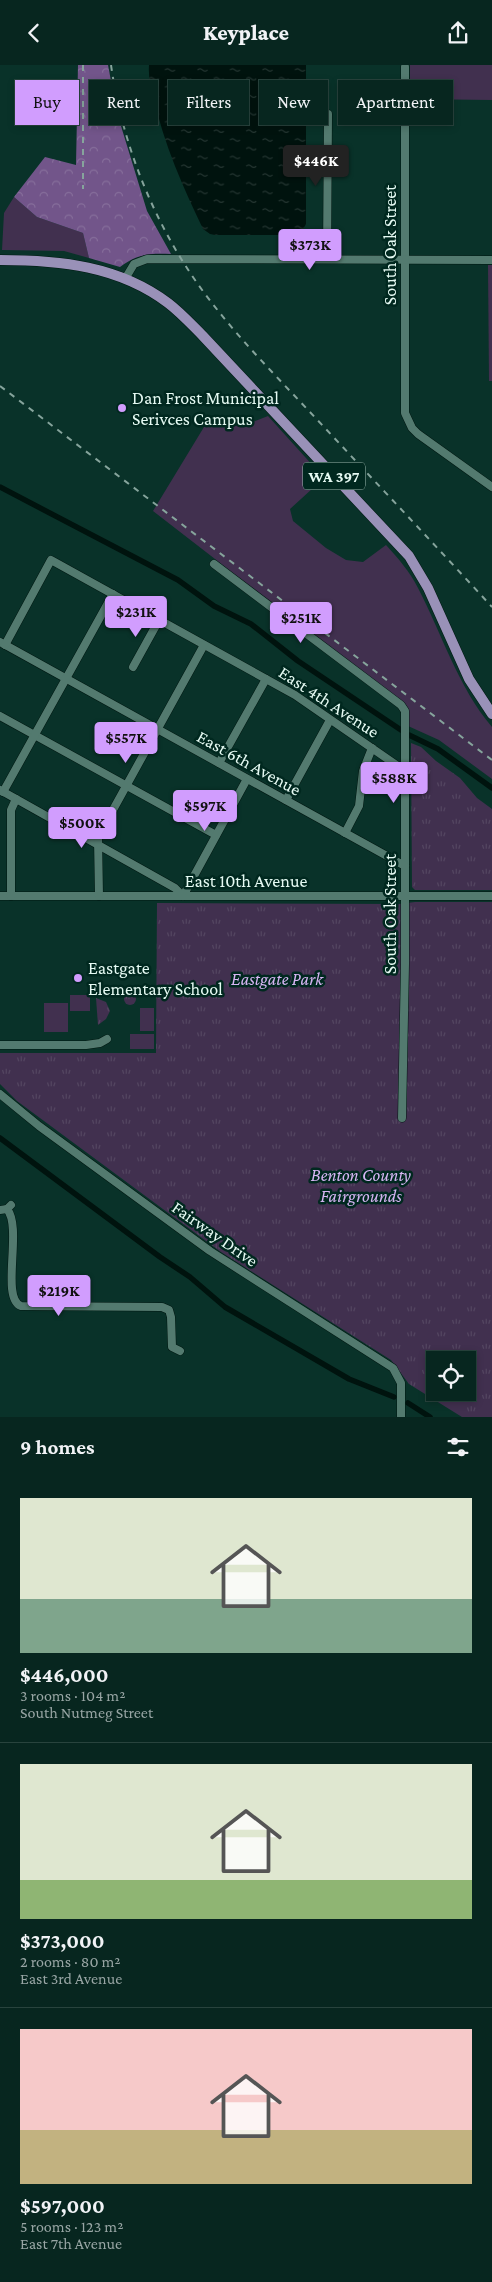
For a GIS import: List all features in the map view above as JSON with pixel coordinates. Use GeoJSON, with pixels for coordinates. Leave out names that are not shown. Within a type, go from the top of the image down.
{"type":"FeatureCollection","features":[{"type":"Feature","properties":{"kind":"main road","name":"WA 397"},"geometry":{"type":"LineString","coordinates":[[0,260],[56,261],[94,268],[125,279],[169,304],[202,335],[409,556],[428,588],[469,679],[492,714]]}},
{"type":"Feature","properties":{"kind":"street","name":"South Oak Street"},"geometry":{"type":"LineString","coordinates":[[405,67],[405,410],[408,422],[418,434],[492,487]]}},
{"type":"Feature","properties":{"kind":"street"},"geometry":{"type":"LineString","coordinates":[[327,259],[328,125]]}},
{"type":"Feature","properties":{"kind":"street"},"geometry":{"type":"LineString","coordinates":[[125,279],[134,264],[147,259],[492,260]]}},
{"type":"Feature","properties":{"kind":"street","name":"East 4th Avenue"},"geometry":{"type":"LineString","coordinates":[[2,644],[51,560],[295,695],[405,771]]}},
{"type":"Feature","properties":{"kind":"street","name":"South Oak Street"},"geometry":{"type":"LineString","coordinates":[[214,564],[401,705],[405,711],[406,896],[402,1118]]}},
{"type":"Feature","properties":{"kind":"street"},"geometry":{"type":"LineString","coordinates":[[112,594],[35,735],[2,791],[175,888],[183,896],[247,779]]}},
{"type":"Feature","properties":{"kind":"street"},"geometry":{"type":"LineString","coordinates":[[133,667],[159,620]]}},
{"type":"Feature","properties":{"kind":"street","name":"East 6th Avenue"},"geometry":{"type":"LineString","coordinates":[[2,644],[405,866]]}},
{"type":"Feature","properties":{"kind":"street"},"geometry":{"type":"LineString","coordinates":[[99,896],[98,837],[204,645]]}},
{"type":"Feature","properties":{"kind":"street"},"geometry":{"type":"LineString","coordinates":[[219,763],[266,679]]}},
{"type":"Feature","properties":{"kind":"street"},"geometry":{"type":"LineString","coordinates":[[0,716],[216,835]]}},
{"type":"Feature","properties":{"kind":"street"},"geometry":{"type":"LineString","coordinates":[[286,800],[330,719]]}},
{"type":"Feature","properties":{"kind":"street"},"geometry":{"type":"LineString","coordinates":[[345,833],[359,805],[363,771],[372,748]]}},
{"type":"Feature","properties":{"kind":"street"},"geometry":{"type":"LineString","coordinates":[[11,896],[11,811],[16,799]]}},
{"type":"Feature","properties":{"kind":"street","name":"East 10th Avenue"},"geometry":{"type":"LineString","coordinates":[[0,896],[492,896]]}},
{"type":"Feature","properties":{"kind":"street"},"geometry":{"type":"LineString","coordinates":[[0,1045],[86,1045],[100,1043],[108,1039]]}},
{"type":"Feature","properties":{"kind":"street","name":"Fairway Drive"},"geometry":{"type":"LineString","coordinates":[[0,1094],[39,1126],[210,1251],[393,1368],[400,1377],[401,1417]]}},
{"type":"Feature","properties":{"kind":"street"},"geometry":{"type":"LineString","coordinates":[[6,1208],[12,1220],[6,1267],[7,1294],[11,1301],[21,1306],[162,1307],[168,1310],[171,1317],[172,1347],[180,1351]]}},
{"type":"Feature","properties":{"kind":"green space"},"geometry":{"type":"Polygon","coordinates":[[[78,65],[108,65],[111,80],[89,80],[89,125],[121,125],[147,211],[171,254],[144,255],[132,259],[120,267],[89,258],[83,233],[37,217],[14,197],[45,157],[76,165],[77,125],[79,125],[78,65]]]}},
{"type":"Feature","properties":{"kind":"green space"},"geometry":{"type":"Polygon","coordinates":[[[410,65],[492,65],[492,100],[453,100],[453,80],[410,80],[410,65]]]}},
{"type":"Feature","properties":{"kind":"green space"},"geometry":{"type":"Polygon","coordinates":[[[14,197],[37,217],[83,233],[89,258],[64,251],[2,250],[4,213],[14,197]]]}},
{"type":"Feature","properties":{"kind":"green space"},"geometry":{"type":"Polygon","coordinates":[[[488,265],[492,265],[492,381],[489,381],[488,265]]]}},
{"type":"Feature","properties":{"kind":"green space"},"geometry":{"type":"Polygon","coordinates":[[[268,416],[324,478],[290,509],[293,521],[326,548],[346,560],[363,562],[386,545],[411,576],[469,695],[492,727],[492,779],[439,740],[408,726],[402,704],[153,511],[204,427],[245,425],[268,416]]]}},
{"type":"Feature","properties":{"kind":"green space"},"geometry":{"type":"Polygon","coordinates":[[[411,743],[421,747],[436,761],[460,778],[477,798],[492,809],[492,890],[415,890],[412,887],[411,743]]]}},
{"type":"Feature","properties":{"kind":"green space","name":"Benton County Fairgrounds"},"geometry":{"type":"Polygon","coordinates":[[[415,902],[492,902],[492,1417],[462,1417],[436,1401],[476,1401],[476,1351],[426,1351],[426,1395],[409,1384],[391,1360],[221,1252],[17,1101],[0,1084],[0,1053],[156,1053],[157,903],[399,904],[415,902]]]}},
{"type":"Feature","properties":{"kind":"green space"},"geometry":{"type":"Polygon","coordinates":[[[130,993],[136,999],[130,1005],[124,999],[130,993]]]}},
{"type":"Feature","properties":{"kind":"green space"},"geometry":{"type":"Polygon","coordinates":[[[70,995],[90,995],[90,1011],[70,1011],[70,995]]]}},
{"type":"Feature","properties":{"kind":"green space"},"geometry":{"type":"Polygon","coordinates":[[[96,998],[106,1002],[110,1011],[106,1019],[98,1025],[96,998]]]}},
{"type":"Feature","properties":{"kind":"green space"},"geometry":{"type":"Polygon","coordinates":[[[44,1003],[68,1003],[68,1032],[44,1032],[44,1003]]]}},
{"type":"Feature","properties":{"kind":"green space"},"geometry":{"type":"Polygon","coordinates":[[[140,1008],[154,1008],[154,1031],[140,1031],[140,1008]]]}},
{"type":"Feature","properties":{"kind":"green space"},"geometry":{"type":"Polygon","coordinates":[[[130,1034],[154,1034],[154,1049],[130,1049],[130,1034]]]}},
{"type":"Feature","properties":{"kind":"water"},"geometry":{"type":"Polygon","coordinates":[[[149,65],[306,65],[306,80],[259,80],[259,125],[306,125],[306,224],[301,233],[294,235],[215,235],[203,229],[181,182],[163,133],[158,116],[158,80],[150,80],[149,65]]]}},
{"type":"Feature","properties":{"kind":"waterway"},"geometry":{"type":"LineString","coordinates":[[0,487],[178,580],[214,606],[251,624],[298,661],[401,730]]}},
{"type":"Feature","properties":{"kind":"waterway"},"geometry":{"type":"LineString","coordinates":[[409,735],[438,749],[492,788]]}},
{"type":"Feature","properties":{"kind":"waterway"},"geometry":{"type":"LineString","coordinates":[[0,1138],[160,1257],[190,1277],[225,1307],[349,1379],[394,1397]]}},
{"type":"Feature","properties":{"kind":"waterway"},"geometry":{"type":"LineString","coordinates":[[408,1403],[430,1417]]}},
{"type":"Feature","properties":{"kind":"railway"},"geometry":{"type":"LineString","coordinates":[[83,65],[83,189]]}},
{"type":"Feature","properties":{"kind":"railway"},"geometry":{"type":"LineString","coordinates":[[111,65],[124,129],[134,160],[160,221],[193,277],[252,351],[492,607]]}},
{"type":"Feature","properties":{"kind":"railway"},"geometry":{"type":"LineString","coordinates":[[0,386],[492,760]]}},
{"type":"Feature","properties":{"kind":"place","name":"Dan Frost Municipal Serivces Campus"},"geometry":{"type":"Point","coordinates":[122,408]}},
{"type":"Feature","properties":{"kind":"place","name":"Eastgate Elementary School"},"geometry":{"type":"Point","coordinates":[78,978]}},
{"type":"Feature","properties":{"kind":"park label","name":"Eastgate Park"},"geometry":{"type":"Point","coordinates":[277,979]}}]}
